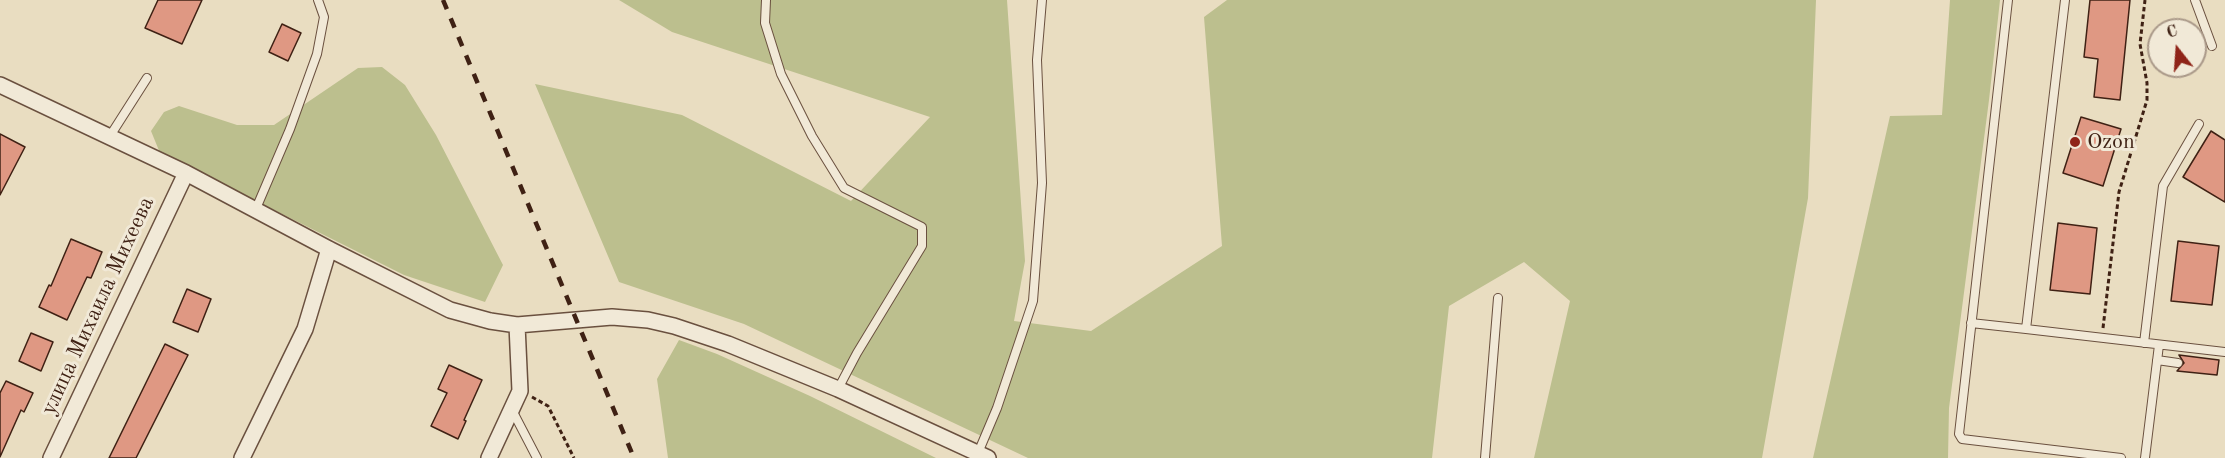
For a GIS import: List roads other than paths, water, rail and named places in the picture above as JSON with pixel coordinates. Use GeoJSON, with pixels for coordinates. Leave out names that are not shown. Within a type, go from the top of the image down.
{"type":"FeatureCollection","features":[{"type":"Feature","properties":{"kind":"street"},"geometry":{"type":"LineString","coordinates":[[0,85],[186,173],[255,211],[450,310],[490,321],[517,325],[612,316],[648,320],[728,344],[838,389],[983,455]]}},
{"type":"Feature","properties":{"kind":"street","name":"улица Михаила Михеева"},"geometry":{"type":"LineString","coordinates":[[51,458],[186,173]]}},
{"type":"Feature","properties":{"kind":"street"},"geometry":{"type":"LineString","coordinates":[[242,458],[305,329],[329,249]]}},
{"type":"Feature","properties":{"kind":"street"},"geometry":{"type":"LineString","coordinates":[[489,458],[520,391],[517,325]]}},
{"type":"Feature","properties":{"kind":"lane"},"geometry":{"type":"LineString","coordinates":[[255,211],[290,129],[317,54],[324,17],[318,0]]}},
{"type":"Feature","properties":{"kind":"lane"},"geometry":{"type":"LineString","coordinates":[[766,0],[765,23],[781,74],[812,136],[844,188],[922,227],[922,246],[857,353],[838,389]]}},
{"type":"Feature","properties":{"kind":"lane"},"geometry":{"type":"LineString","coordinates":[[983,455],[1033,301],[1042,183],[1037,60],[1042,0]]}},
{"type":"Feature","properties":{"kind":"lane"},"geometry":{"type":"LineString","coordinates":[[2008,0],[1959,437],[2121,458]]}},
{"type":"Feature","properties":{"kind":"lane"},"geometry":{"type":"LineString","coordinates":[[2026,329],[2065,0]]}},
{"type":"Feature","properties":{"kind":"lane"},"geometry":{"type":"LineString","coordinates":[[2195,0],[2212,46]]}},
{"type":"Feature","properties":{"kind":"lane"},"geometry":{"type":"LineString","coordinates":[[110,136],[147,78]]}},
{"type":"Feature","properties":{"kind":"lane"},"geometry":{"type":"LineString","coordinates":[[2144,343],[2163,186],[2199,124]]}},
{"type":"Feature","properties":{"kind":"lane"},"geometry":{"type":"LineString","coordinates":[[1485,458],[1498,298]]}},
{"type":"Feature","properties":{"kind":"lane"},"geometry":{"type":"LineString","coordinates":[[1971,323],[2225,352]]}},
{"type":"Feature","properties":{"kind":"lane"},"geometry":{"type":"LineString","coordinates":[[2145,458],[2159,345]]}},
{"type":"Feature","properties":{"kind":"lane"},"geometry":{"type":"LineString","coordinates":[[2157,360],[2178,363]]}},
{"type":"Feature","properties":{"kind":"lane"},"geometry":{"type":"LineString","coordinates":[[512,410],[537,458]]}},
{"type":"Feature","properties":{"kind":"railway"},"geometry":{"type":"LineString","coordinates":[[443,0],[634,458]]}},
{"type":"Feature","properties":{"kind":"place","name":"Ozon"},"geometry":{"type":"Point","coordinates":[2075,142]}}]}
